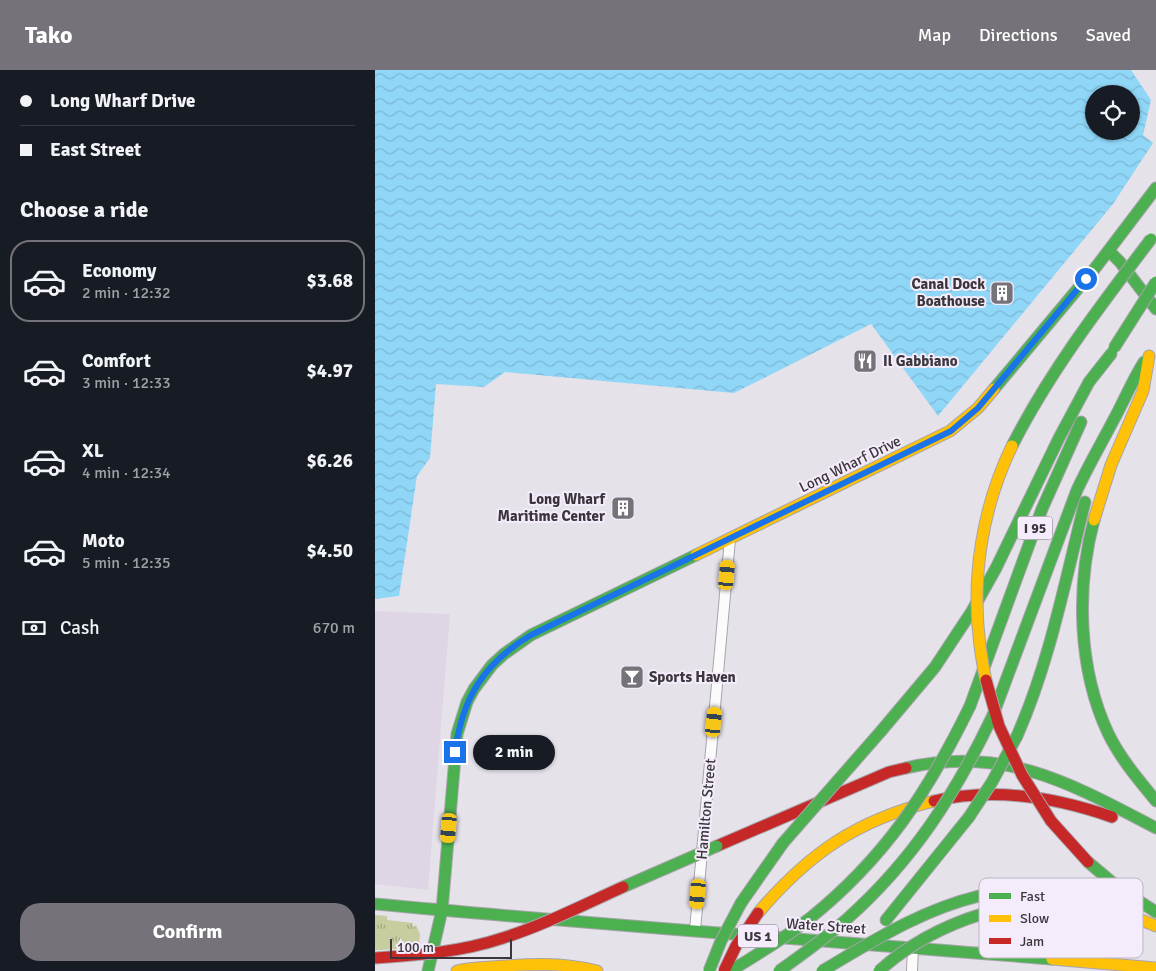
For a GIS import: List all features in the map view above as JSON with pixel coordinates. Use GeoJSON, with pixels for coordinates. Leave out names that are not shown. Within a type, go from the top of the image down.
{"type":"FeatureCollection","features":[{"type":"Feature","properties":{"kind":"main road","name":"Long Wharf Drive"},"geometry":{"type":"LineString","coordinates":[[428,971],[441,910],[457,734],[461,717],[483,674],[504,652],[531,635],[951,431],[978,408],[1109,251],[1156,188]]}},
{"type":"Feature","properties":{"kind":"main road"},"geometry":{"type":"LineString","coordinates":[[1106,878],[1056,828],[1037,802],[1015,764],[1000,732],[989,698],[980,650],[976,614],[979,557],[986,518],[996,483],[1025,422],[1050,379],[1089,321],[1153,236]]}},
{"type":"Feature","properties":{"kind":"main road"},"geometry":{"type":"LineString","coordinates":[[1109,251],[1120,262],[1156,309]]}},
{"type":"Feature","properties":{"kind":"main road","name":"I 95"},"geometry":{"type":"LineString","coordinates":[[730,971],[775,944],[814,916],[850,883],[875,857],[903,823],[930,784],[951,748],[970,706],[1052,484],[1100,386],[1113,351],[1156,282]]}},
{"type":"Feature","properties":{"kind":"main road","name":"I 95"},"geometry":{"type":"LineString","coordinates":[[779,971],[829,935],[853,915],[885,883],[911,854],[942,811],[966,772],[993,715],[1066,515],[1089,463],[1113,422],[1135,376],[1156,345]]}},
{"type":"Feature","properties":{"kind":"main road"},"geometry":{"type":"LineString","coordinates":[[709,971],[721,940],[741,903],[783,843],[883,730],[935,667],[973,611],[1089,382],[1113,351]]}},
{"type":"Feature","properties":{"kind":"main road"},"geometry":{"type":"LineString","coordinates":[[1149,356],[1144,387],[1110,467],[1094,518],[1084,578],[1083,625],[1089,672],[1103,719],[1125,761],[1156,801]]}},
{"type":"Feature","properties":{"kind":"main road"},"geometry":{"type":"LineString","coordinates":[[845,971],[969,817],[992,782],[1017,736],[1041,677],[1082,512],[1100,465],[1113,422]]}},
{"type":"Feature","properties":{"kind":"main road"},"geometry":{"type":"LineString","coordinates":[[375,958],[434,954],[504,938],[889,772],[919,765],[955,762],[993,763],[1042,774],[1072,786],[1156,828]]}},
{"type":"Feature","properties":{"kind":"main road"},"geometry":{"type":"LineString","coordinates":[[724,971],[736,946],[758,913],[798,869],[844,835],[893,812],[949,799],[1001,794],[1021,795],[1057,800],[1084,807],[1108,815],[1156,838]]}},
{"type":"Feature","properties":{"kind":"main road"},"geometry":{"type":"LineString","coordinates":[[822,971],[921,914],[949,903],[979,896]]}},
{"type":"Feature","properties":{"kind":"main road","name":"Water Street"},"geometry":{"type":"LineString","coordinates":[[375,904],[550,920],[913,948],[979,956]]}},
{"type":"Feature","properties":{"kind":"main road"},"geometry":{"type":"LineString","coordinates":[[1143,904],[1156,912]]}},
{"type":"Feature","properties":{"kind":"main road"},"geometry":{"type":"LineString","coordinates":[[879,971],[900,953],[925,937],[979,915]]}},
{"type":"Feature","properties":{"kind":"main road"},"geometry":{"type":"LineString","coordinates":[[1143,922],[1156,926]]}},
{"type":"Feature","properties":{"kind":"main road"},"geometry":{"type":"LineString","coordinates":[[1143,927],[1156,931]]}},
{"type":"Feature","properties":{"kind":"main road","name":"Water Street"},"geometry":{"type":"LineString","coordinates":[[996,958],[1062,966],[1156,968]]}},
{"type":"Feature","properties":{"kind":"main road"},"geometry":{"type":"LineString","coordinates":[[459,971],[515,964],[541,963],[569,965],[597,971]]}},
{"type":"Feature","properties":{"kind":"main road"},"geometry":{"type":"LineString","coordinates":[[526,971],[543,971]]}},
{"type":"Feature","properties":{"kind":"street","name":"Hamilton Street"},"geometry":{"type":"LineString","coordinates":[[695,930],[730,539]]}},
{"type":"Feature","properties":{"kind":"street"},"geometry":{"type":"LineString","coordinates":[[912,971],[913,948]]}},
{"type":"Feature","properties":{"kind":"shaded area"},"geometry":{"type":"Polygon","coordinates":[[[375,611],[450,614],[428,890],[375,884],[375,611]]]}},
{"type":"Feature","properties":{"kind":"green space"},"geometry":{"type":"Polygon","coordinates":[[[375,915],[387,916],[387,920],[413,923],[414,927],[416,925],[420,934],[419,948],[375,950],[375,915]]]}},
{"type":"Feature","properties":{"kind":"water"},"geometry":{"type":"Polygon","coordinates":[[[375,70],[1131,70],[1151,100],[1143,135],[1153,143],[1113,204],[938,416],[871,324],[734,393],[505,372],[484,387],[436,384],[430,458],[417,476],[399,596],[375,599],[375,70]]]}},
{"type":"Feature","properties":{"kind":"traffic: fast"},"geometry":{"type":"LineString","coordinates":[[994,389],[1096,267],[1156,188]]}},
{"type":"Feature","properties":{"kind":"traffic: fast"},"geometry":{"type":"LineString","coordinates":[[1012,446],[1059,365],[1151,239]]}},
{"type":"Feature","properties":{"kind":"traffic: fast"},"geometry":{"type":"LineString","coordinates":[[1109,251],[1120,262],[1156,309]]}},
{"type":"Feature","properties":{"kind":"traffic: fast"},"geometry":{"type":"LineString","coordinates":[[1114,348],[1156,282]]}},
{"type":"Feature","properties":{"kind":"traffic: fast"},"geometry":{"type":"LineString","coordinates":[[882,730],[935,667],[972,611],[996,568],[1059,438],[1089,382],[1111,354]]}},
{"type":"Feature","properties":{"kind":"traffic: fast"},"geometry":{"type":"LineString","coordinates":[[993,715],[1077,490],[1144,362]]}},
{"type":"Feature","properties":{"kind":"traffic: fast"},"geometry":{"type":"LineString","coordinates":[[970,706],[1042,509],[1081,422]]}},
{"type":"Feature","properties":{"kind":"traffic: fast"},"geometry":{"type":"LineString","coordinates":[[1017,736],[1029,708],[1048,650],[1085,502]]}},
{"type":"Feature","properties":{"kind":"traffic: fast"},"geometry":{"type":"LineString","coordinates":[[1094,520],[1084,573],[1083,600],[1083,628],[1091,682],[1098,708],[1108,733],[1118,751],[1156,801]]}},
{"type":"Feature","properties":{"kind":"traffic: fast"},"geometry":{"type":"LineString","coordinates":[[428,971],[442,910],[457,734],[467,702],[474,689],[492,665],[531,635],[696,555]]}},
{"type":"Feature","properties":{"kind":"traffic: fast"},"geometry":{"type":"LineString","coordinates":[[730,971],[809,919],[860,872],[902,822],[921,795],[970,706]]}},
{"type":"Feature","properties":{"kind":"traffic: fast"},"geometry":{"type":"LineString","coordinates":[[779,971],[840,925],[893,873],[913,849],[948,798],[979,744],[993,715]]}},
{"type":"Feature","properties":{"kind":"traffic: fast"},"geometry":{"type":"LineString","coordinates":[[783,843],[882,730]]}},
{"type":"Feature","properties":{"kind":"traffic: fast"},"geometry":{"type":"LineString","coordinates":[[969,817],[992,782],[1017,736]]}},
{"type":"Feature","properties":{"kind":"traffic: fast"},"geometry":{"type":"LineString","coordinates":[[906,768],[941,762],[975,761],[1006,765],[1066,784],[1156,828]]}},
{"type":"Feature","properties":{"kind":"traffic: fast"},"geometry":{"type":"LineString","coordinates":[[886,920],[969,817]]}},
{"type":"Feature","properties":{"kind":"traffic: fast"},"geometry":{"type":"LineString","coordinates":[[741,903],[783,843]]}},
{"type":"Feature","properties":{"kind":"traffic: fast"},"geometry":{"type":"LineString","coordinates":[[623,887],[717,846]]}},
{"type":"Feature","properties":{"kind":"traffic: fast"},"geometry":{"type":"LineString","coordinates":[[1088,862],[1107,878]]}},
{"type":"Feature","properties":{"kind":"traffic: fast"},"geometry":{"type":"LineString","coordinates":[[822,971],[917,918],[937,909],[979,896]]}},
{"type":"Feature","properties":{"kind":"traffic: fast"},"geometry":{"type":"LineString","coordinates":[[709,971],[721,941],[741,903]]}},
{"type":"Feature","properties":{"kind":"traffic: fast"},"geometry":{"type":"LineString","coordinates":[[375,904],[979,953]]}},
{"type":"Feature","properties":{"kind":"traffic: fast"},"geometry":{"type":"LineString","coordinates":[[1143,904],[1156,912]]}},
{"type":"Feature","properties":{"kind":"traffic: fast"},"geometry":{"type":"LineString","coordinates":[[879,971],[914,944],[940,930],[979,915]]}},
{"type":"Feature","properties":{"kind":"traffic: fast"},"geometry":{"type":"LineString","coordinates":[[1039,958],[1052,959]]}},
{"type":"Feature","properties":{"kind":"traffic: slow"},"geometry":{"type":"LineString","coordinates":[[1094,520],[1111,465],[1143,391],[1149,356]]}},
{"type":"Feature","properties":{"kind":"traffic: slow"},"geometry":{"type":"LineString","coordinates":[[696,555],[950,431],[978,408],[994,389]]}},
{"type":"Feature","properties":{"kind":"traffic: slow"},"geometry":{"type":"LineString","coordinates":[[986,680],[978,620],[978,569],[986,519],[993,494],[1012,446]]}},
{"type":"Feature","properties":{"kind":"traffic: slow"},"geometry":{"type":"LineString","coordinates":[[758,913],[796,873],[836,842],[881,818],[934,801]]}},
{"type":"Feature","properties":{"kind":"traffic: slow"},"geometry":{"type":"LineString","coordinates":[[1143,920],[1156,926]]}},
{"type":"Feature","properties":{"kind":"traffic: slow"},"geometry":{"type":"LineString","coordinates":[[1052,959],[1156,968]]}},
{"type":"Feature","properties":{"kind":"traffic: slow"},"geometry":{"type":"LineString","coordinates":[[457,971],[545,964],[597,971]]}},
{"type":"Feature","properties":{"kind":"traffic: jam"},"geometry":{"type":"LineString","coordinates":[[986,680],[999,726],[1022,775],[1051,821],[1088,862]]}},
{"type":"Feature","properties":{"kind":"traffic: jam"},"geometry":{"type":"LineString","coordinates":[[717,846],[889,772],[906,768]]}},
{"type":"Feature","properties":{"kind":"traffic: jam"},"geometry":{"type":"LineString","coordinates":[[934,801],[979,795],[1024,796],[1069,804],[1112,817]]}},
{"type":"Feature","properties":{"kind":"traffic: jam"},"geometry":{"type":"LineString","coordinates":[[375,958],[440,952],[487,943],[533,927],[623,887]]}},
{"type":"Feature","properties":{"kind":"traffic: jam"},"geometry":{"type":"LineString","coordinates":[[724,971],[736,946],[758,913]]}},
{"type":"Feature","properties":{"kind":"place","name":"Canal Dock Boathouse"},"geometry":{"type":"Point","coordinates":[1002,293]}},
{"type":"Feature","properties":{"kind":"place","name":"Il Gabbiano"},"geometry":{"type":"Point","coordinates":[865,361]}},
{"type":"Feature","properties":{"kind":"place","name":"Long Wharf Maritime Center"},"geometry":{"type":"Point","coordinates":[623,508]}},
{"type":"Feature","properties":{"kind":"place","name":"Sports Haven"},"geometry":{"type":"Point","coordinates":[632,677]}},
{"type":"Feature","properties":{"kind":"route"},"geometry":{"type":"LineString","coordinates":[[455,752],[461,717],[475,686],[483,674],[504,652],[531,635],[951,431],[978,408],[1086,279]]}}]}
